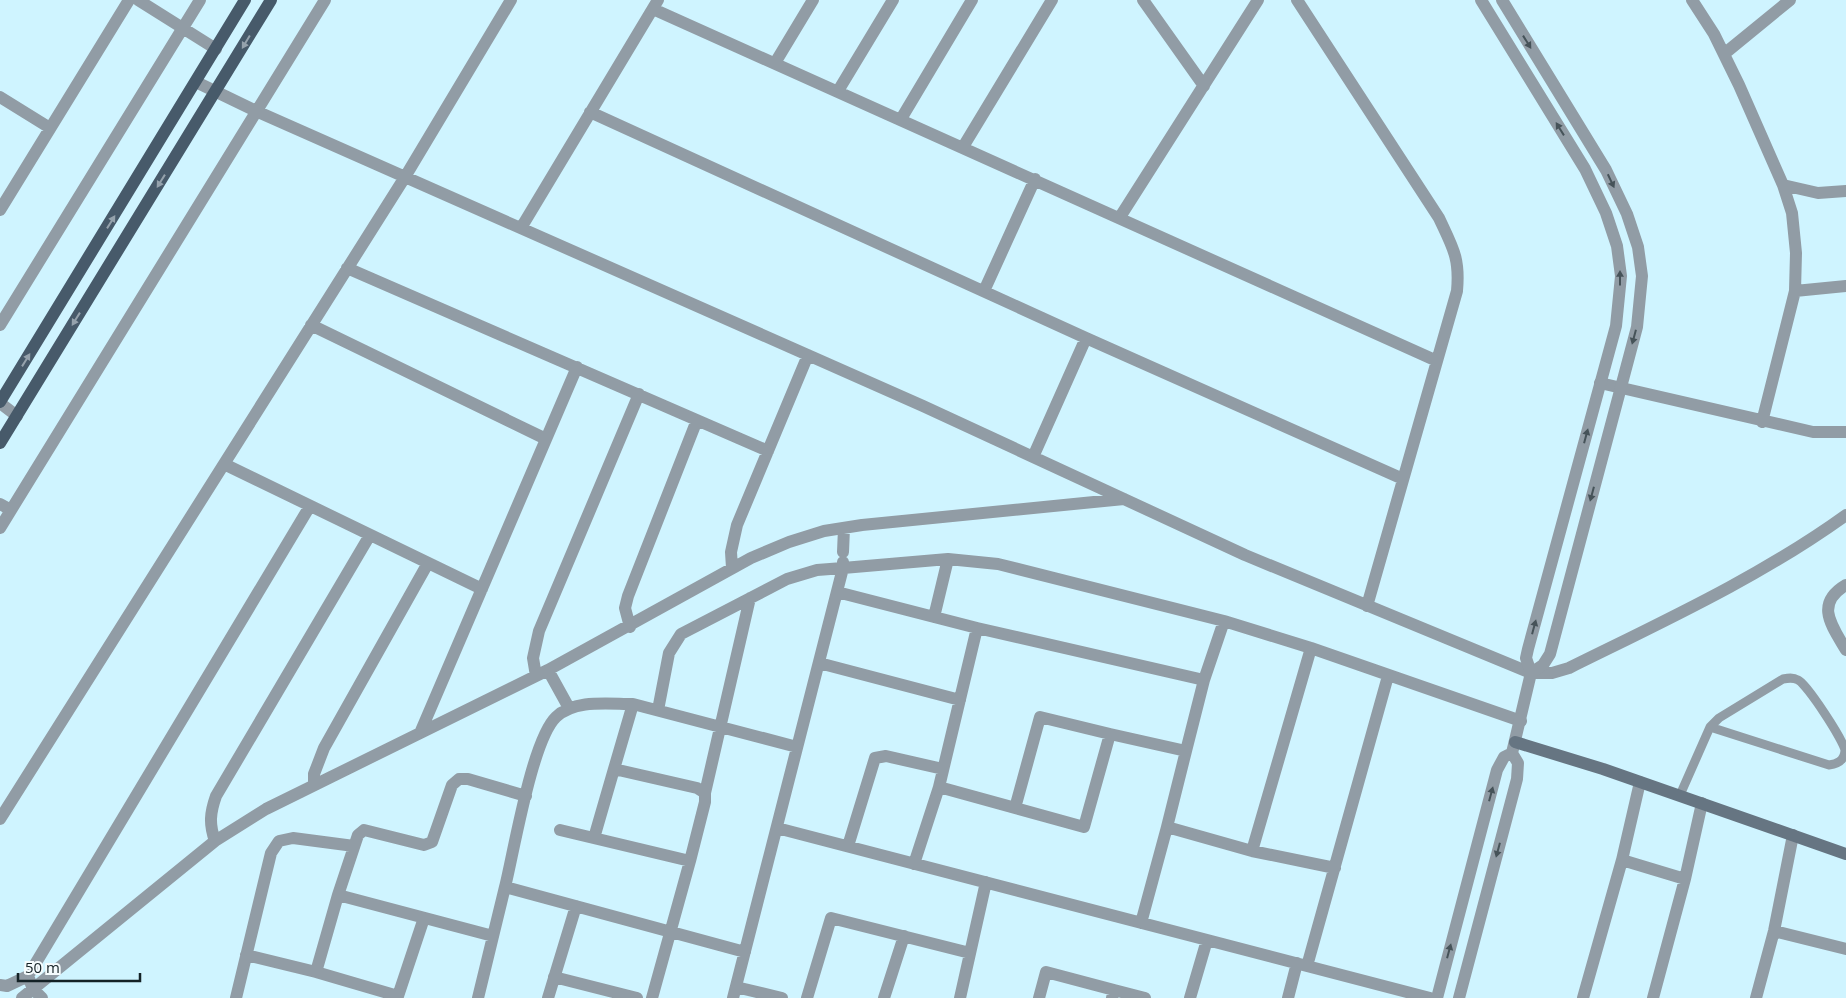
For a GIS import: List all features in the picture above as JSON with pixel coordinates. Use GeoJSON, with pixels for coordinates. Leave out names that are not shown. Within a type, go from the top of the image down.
{"type":"FeatureCollection","features":[{"type":"Feature","properties":{"kind":"main road"},"geometry":{"type":"LineString","coordinates":[[0,402],[245,0]]}},
{"type":"Feature","properties":{"kind":"main road"},"geometry":{"type":"LineString","coordinates":[[0,443],[271,0]]}},
{"type":"Feature","properties":{"kind":"main road"},"geometry":{"type":"LineString","coordinates":[[1514,748],[1640,782],[1846,854]]}},
{"type":"Feature","properties":{"kind":"street"},"geometry":{"type":"LineString","coordinates":[[0,210],[130,0]]}},
{"type":"Feature","properties":{"kind":"street"},"geometry":{"type":"LineString","coordinates":[[138,0],[216,49]]}},
{"type":"Feature","properties":{"kind":"street"},"geometry":{"type":"LineString","coordinates":[[0,325],[200,0]]}},
{"type":"Feature","properties":{"kind":"street"},"geometry":{"type":"LineString","coordinates":[[0,528],[6,507],[325,0]]}},
{"type":"Feature","properties":{"kind":"street"},"geometry":{"type":"LineString","coordinates":[[0,819],[405,177],[511,0]]}},
{"type":"Feature","properties":{"kind":"street"},"geometry":{"type":"LineString","coordinates":[[775,63],[813,0]]}},
{"type":"Feature","properties":{"kind":"street"},"geometry":{"type":"LineString","coordinates":[[838,91],[893,0]]}},
{"type":"Feature","properties":{"kind":"street"},"geometry":{"type":"LineString","coordinates":[[901,119],[972,0]]}},
{"type":"Feature","properties":{"kind":"street"},"geometry":{"type":"LineString","coordinates":[[963,147],[1052,0]]}},
{"type":"Feature","properties":{"kind":"street"},"geometry":{"type":"LineString","coordinates":[[1144,0],[1204,86]]}},
{"type":"Feature","properties":{"kind":"street"},"geometry":{"type":"LineString","coordinates":[[1120,217],[1258,0]]}},
{"type":"Feature","properties":{"kind":"street"},"geometry":{"type":"LineString","coordinates":[[1297,0],[1438,218],[1452,246],[1459,268],[1457,291],[1367,606]]}},
{"type":"Feature","properties":{"kind":"street"},"geometry":{"type":"LineString","coordinates":[[1459,998],[1517,779],[1518,763],[1514,748],[1531,673],[1526,658],[1528,649],[1616,326],[1621,276],[1617,246],[1606,213],[1585,169],[1481,0]]}},
{"type":"Feature","properties":{"kind":"street"},"geometry":{"type":"LineString","coordinates":[[1502,0],[1606,170],[1627,214],[1638,247],[1642,276],[1637,327],[1550,654],[1543,665],[1531,673]]}},
{"type":"Feature","properties":{"kind":"street"},"geometry":{"type":"LineString","coordinates":[[1692,0],[1724,54],[1783,185],[1792,213],[1796,253],[1795,291],[1762,422]]}},
{"type":"Feature","properties":{"kind":"street"},"geometry":{"type":"LineString","coordinates":[[1724,54],[1790,0]]}},
{"type":"Feature","properties":{"kind":"street"},"geometry":{"type":"LineString","coordinates":[[521,228],[656,4],[775,63],[1437,361]]}},
{"type":"Feature","properties":{"kind":"street"},"geometry":{"type":"LineString","coordinates":[[196,82],[256,111],[808,355],[1246,555],[1531,673],[1552,673],[1569,668],[1729,590],[1814,538],[1846,515]]}},
{"type":"Feature","properties":{"kind":"street"},"geometry":{"type":"LineString","coordinates":[[0,97],[50,128]]}},
{"type":"Feature","properties":{"kind":"street"},"geometry":{"type":"LineString","coordinates":[[590,112],[1086,338],[1403,478]]}},
{"type":"Feature","properties":{"kind":"street"},"geometry":{"type":"LineString","coordinates":[[984,291],[1035,179]]}},
{"type":"Feature","properties":{"kind":"street"},"geometry":{"type":"LineString","coordinates":[[1783,185],[1818,193],[1846,191]]}},
{"type":"Feature","properties":{"kind":"street"},"geometry":{"type":"LineString","coordinates":[[347,268],[768,451]]}},
{"type":"Feature","properties":{"kind":"street"},"geometry":{"type":"LineString","coordinates":[[1795,291],[1846,286]]}},
{"type":"Feature","properties":{"kind":"street"},"geometry":{"type":"LineString","coordinates":[[311,325],[546,439]]}},
{"type":"Feature","properties":{"kind":"street"},"geometry":{"type":"LineString","coordinates":[[1034,457],[1086,338]]}},
{"type":"Feature","properties":{"kind":"street"},"geometry":{"type":"LineString","coordinates":[[732,568],[731,552],[737,525],[808,355]]}},
{"type":"Feature","properties":{"kind":"street"},"geometry":{"type":"LineString","coordinates":[[420,733],[577,367]]}},
{"type":"Feature","properties":{"kind":"street"},"geometry":{"type":"LineString","coordinates":[[1600,383],[1762,422],[1813,432],[1846,432]]}},
{"type":"Feature","properties":{"kind":"street"},"geometry":{"type":"LineString","coordinates":[[567,704],[556,685],[542,673],[533,658],[539,631],[639,394]]}},
{"type":"Feature","properties":{"kind":"street"},"geometry":{"type":"LineString","coordinates":[[0,402],[17,416]]}},
{"type":"Feature","properties":{"kind":"street"},"geometry":{"type":"LineString","coordinates":[[630,627],[625,608],[628,596],[697,420]]}},
{"type":"Feature","properties":{"kind":"street"},"geometry":{"type":"LineString","coordinates":[[224,464],[482,589]]}},
{"type":"Feature","properties":{"kind":"street"},"geometry":{"type":"LineString","coordinates":[[22,998],[37,993],[215,841],[266,809],[542,673],[630,627],[732,568],[789,542],[824,531],[844,528],[1124,499]]}},
{"type":"Feature","properties":{"kind":"street"},"geometry":{"type":"LineString","coordinates":[[0,985],[7,986],[28,976],[310,506]]}},
{"type":"Feature","properties":{"kind":"street"},"geometry":{"type":"LineString","coordinates":[[782,998],[734,993],[837,592],[843,560],[844,528]]}},
{"type":"Feature","properties":{"kind":"street"},"geometry":{"type":"LineString","coordinates":[[215,841],[210,826],[210,812],[216,796],[370,535]]}},
{"type":"Feature","properties":{"kind":"street"},"geometry":{"type":"LineString","coordinates":[[658,710],[669,653],[681,634],[750,598],[802,573],[843,560],[948,559],[998,564],[1224,621],[1311,648],[1521,721]]}},
{"type":"Feature","properties":{"kind":"street"},"geometry":{"type":"LineString","coordinates":[[934,617],[948,559]]}},
{"type":"Feature","properties":{"kind":"street"},"geometry":{"type":"LineString","coordinates":[[314,785],[314,774],[324,748],[428,563]]}},
{"type":"Feature","properties":{"kind":"street"},"geometry":{"type":"LineString","coordinates":[[1846,585],[1832,597],[1827,608],[1829,621],[1846,650]]}},
{"type":"Feature","properties":{"kind":"street"},"geometry":{"type":"LineString","coordinates":[[837,592],[977,628],[1204,680]]}},
{"type":"Feature","properties":{"kind":"street"},"geometry":{"type":"LineString","coordinates":[[652,998],[705,802],[705,793],[750,598]]}},
{"type":"Feature","properties":{"kind":"street"},"geometry":{"type":"LineString","coordinates":[[1141,923],[1204,680],[1224,621]]}},
{"type":"Feature","properties":{"kind":"street"},"geometry":{"type":"LineString","coordinates":[[914,864],[939,787],[977,628]]}},
{"type":"Feature","properties":{"kind":"street"},"geometry":{"type":"LineString","coordinates":[[1252,851],[1311,648]]}},
{"type":"Feature","properties":{"kind":"street"},"geometry":{"type":"LineString","coordinates":[[819,663],[960,700]]}},
{"type":"Feature","properties":{"kind":"street"},"geometry":{"type":"LineString","coordinates":[[1288,998],[1302,965],[1335,868],[1388,676]]}},
{"type":"Feature","properties":{"kind":"street"},"geometry":{"type":"LineString","coordinates":[[567,704],[632,704],[797,747]]}},
{"type":"Feature","properties":{"kind":"street"},"geometry":{"type":"LineString","coordinates":[[478,998],[526,796],[544,733],[567,704]]}},
{"type":"Feature","properties":{"kind":"street"},"geometry":{"type":"LineString","coordinates":[[594,838],[632,704]]}},
{"type":"Feature","properties":{"kind":"street"},"geometry":{"type":"LineString","coordinates":[[1015,808],[1040,718],[1186,751]]}},
{"type":"Feature","properties":{"kind":"street"},"geometry":{"type":"LineString","coordinates":[[939,787],[1084,827],[1110,734]]}},
{"type":"Feature","properties":{"kind":"street"},"geometry":{"type":"LineString","coordinates":[[1437,998],[1497,770],[1504,757],[1514,748]]}},
{"type":"Feature","properties":{"kind":"street"},"geometry":{"type":"LineString","coordinates":[[848,846],[876,758],[886,756],[943,769]]}},
{"type":"Feature","properties":{"kind":"street"},"geometry":{"type":"LineString","coordinates":[[614,769],[697,788],[705,793]]}},
{"type":"Feature","properties":{"kind":"street"},"geometry":{"type":"LineString","coordinates":[[316,972],[358,835],[364,830],[424,845],[432,842],[452,784],[459,779],[468,779],[526,796]]}},
{"type":"Feature","properties":{"kind":"street"},"geometry":{"type":"LineString","coordinates":[[1583,998],[1622,860],[1640,782]]}},
{"type":"Feature","properties":{"kind":"street"},"geometry":{"type":"LineString","coordinates":[[1653,998],[1685,878],[1702,803]]}},
{"type":"Feature","properties":{"kind":"street"},"geometry":{"type":"LineString","coordinates":[[1167,827],[1252,851],[1335,868]]}},
{"type":"Feature","properties":{"kind":"street"},"geometry":{"type":"LineString","coordinates":[[776,828],[1430,998]]}},
{"type":"Feature","properties":{"kind":"street"},"geometry":{"type":"LineString","coordinates":[[560,830],[690,861]]}},
{"type":"Feature","properties":{"kind":"street"},"geometry":{"type":"LineString","coordinates":[[1756,998],[1774,931],[1793,835]]}},
{"type":"Feature","properties":{"kind":"street"},"geometry":{"type":"LineString","coordinates":[[236,998],[271,853],[279,841],[293,838],[354,846]]}},
{"type":"Feature","properties":{"kind":"street"},"geometry":{"type":"LineString","coordinates":[[1622,860],[1685,878]]}},
{"type":"Feature","properties":{"kind":"street"},"geometry":{"type":"LineString","coordinates":[[960,998],[986,882]]}},
{"type":"Feature","properties":{"kind":"street"},"geometry":{"type":"LineString","coordinates":[[505,887],[745,952]]}},
{"type":"Feature","properties":{"kind":"street"},"geometry":{"type":"LineString","coordinates":[[338,896],[493,936]]}},
{"type":"Feature","properties":{"kind":"street"},"geometry":{"type":"LineString","coordinates":[[548,998],[576,906]]}},
{"type":"Feature","properties":{"kind":"street"},"geometry":{"type":"LineString","coordinates":[[246,955],[316,972],[398,996],[424,918]]}},
{"type":"Feature","properties":{"kind":"street"},"geometry":{"type":"LineString","coordinates":[[807,998],[831,918],[970,953]]}},
{"type":"Feature","properties":{"kind":"street"},"geometry":{"type":"LineString","coordinates":[[1774,931],[1846,949]]}},
{"type":"Feature","properties":{"kind":"street"},"geometry":{"type":"LineString","coordinates":[[884,998],[904,936]]}},
{"type":"Feature","properties":{"kind":"street"},"geometry":{"type":"LineString","coordinates":[[1190,998],[1207,940]]}},
{"type":"Feature","properties":{"kind":"street"},"geometry":{"type":"LineString","coordinates":[[1039,998],[1046,972],[1113,994],[1145,998]]}},
{"type":"Feature","properties":{"kind":"street"},"geometry":{"type":"LineString","coordinates":[[28,976],[37,993]]}},
{"type":"Feature","properties":{"kind":"street"},"geometry":{"type":"LineString","coordinates":[[554,977],[637,998]]}},
{"type":"Feature","properties":{"kind":"lane"},"geometry":{"type":"LineString","coordinates":[[1680,795],[1710,727],[1719,718],[1783,679],[1791,678],[1804,684],[1840,739],[1845,750],[1842,759],[1837,764],[1829,765],[1710,727]]}}]}
